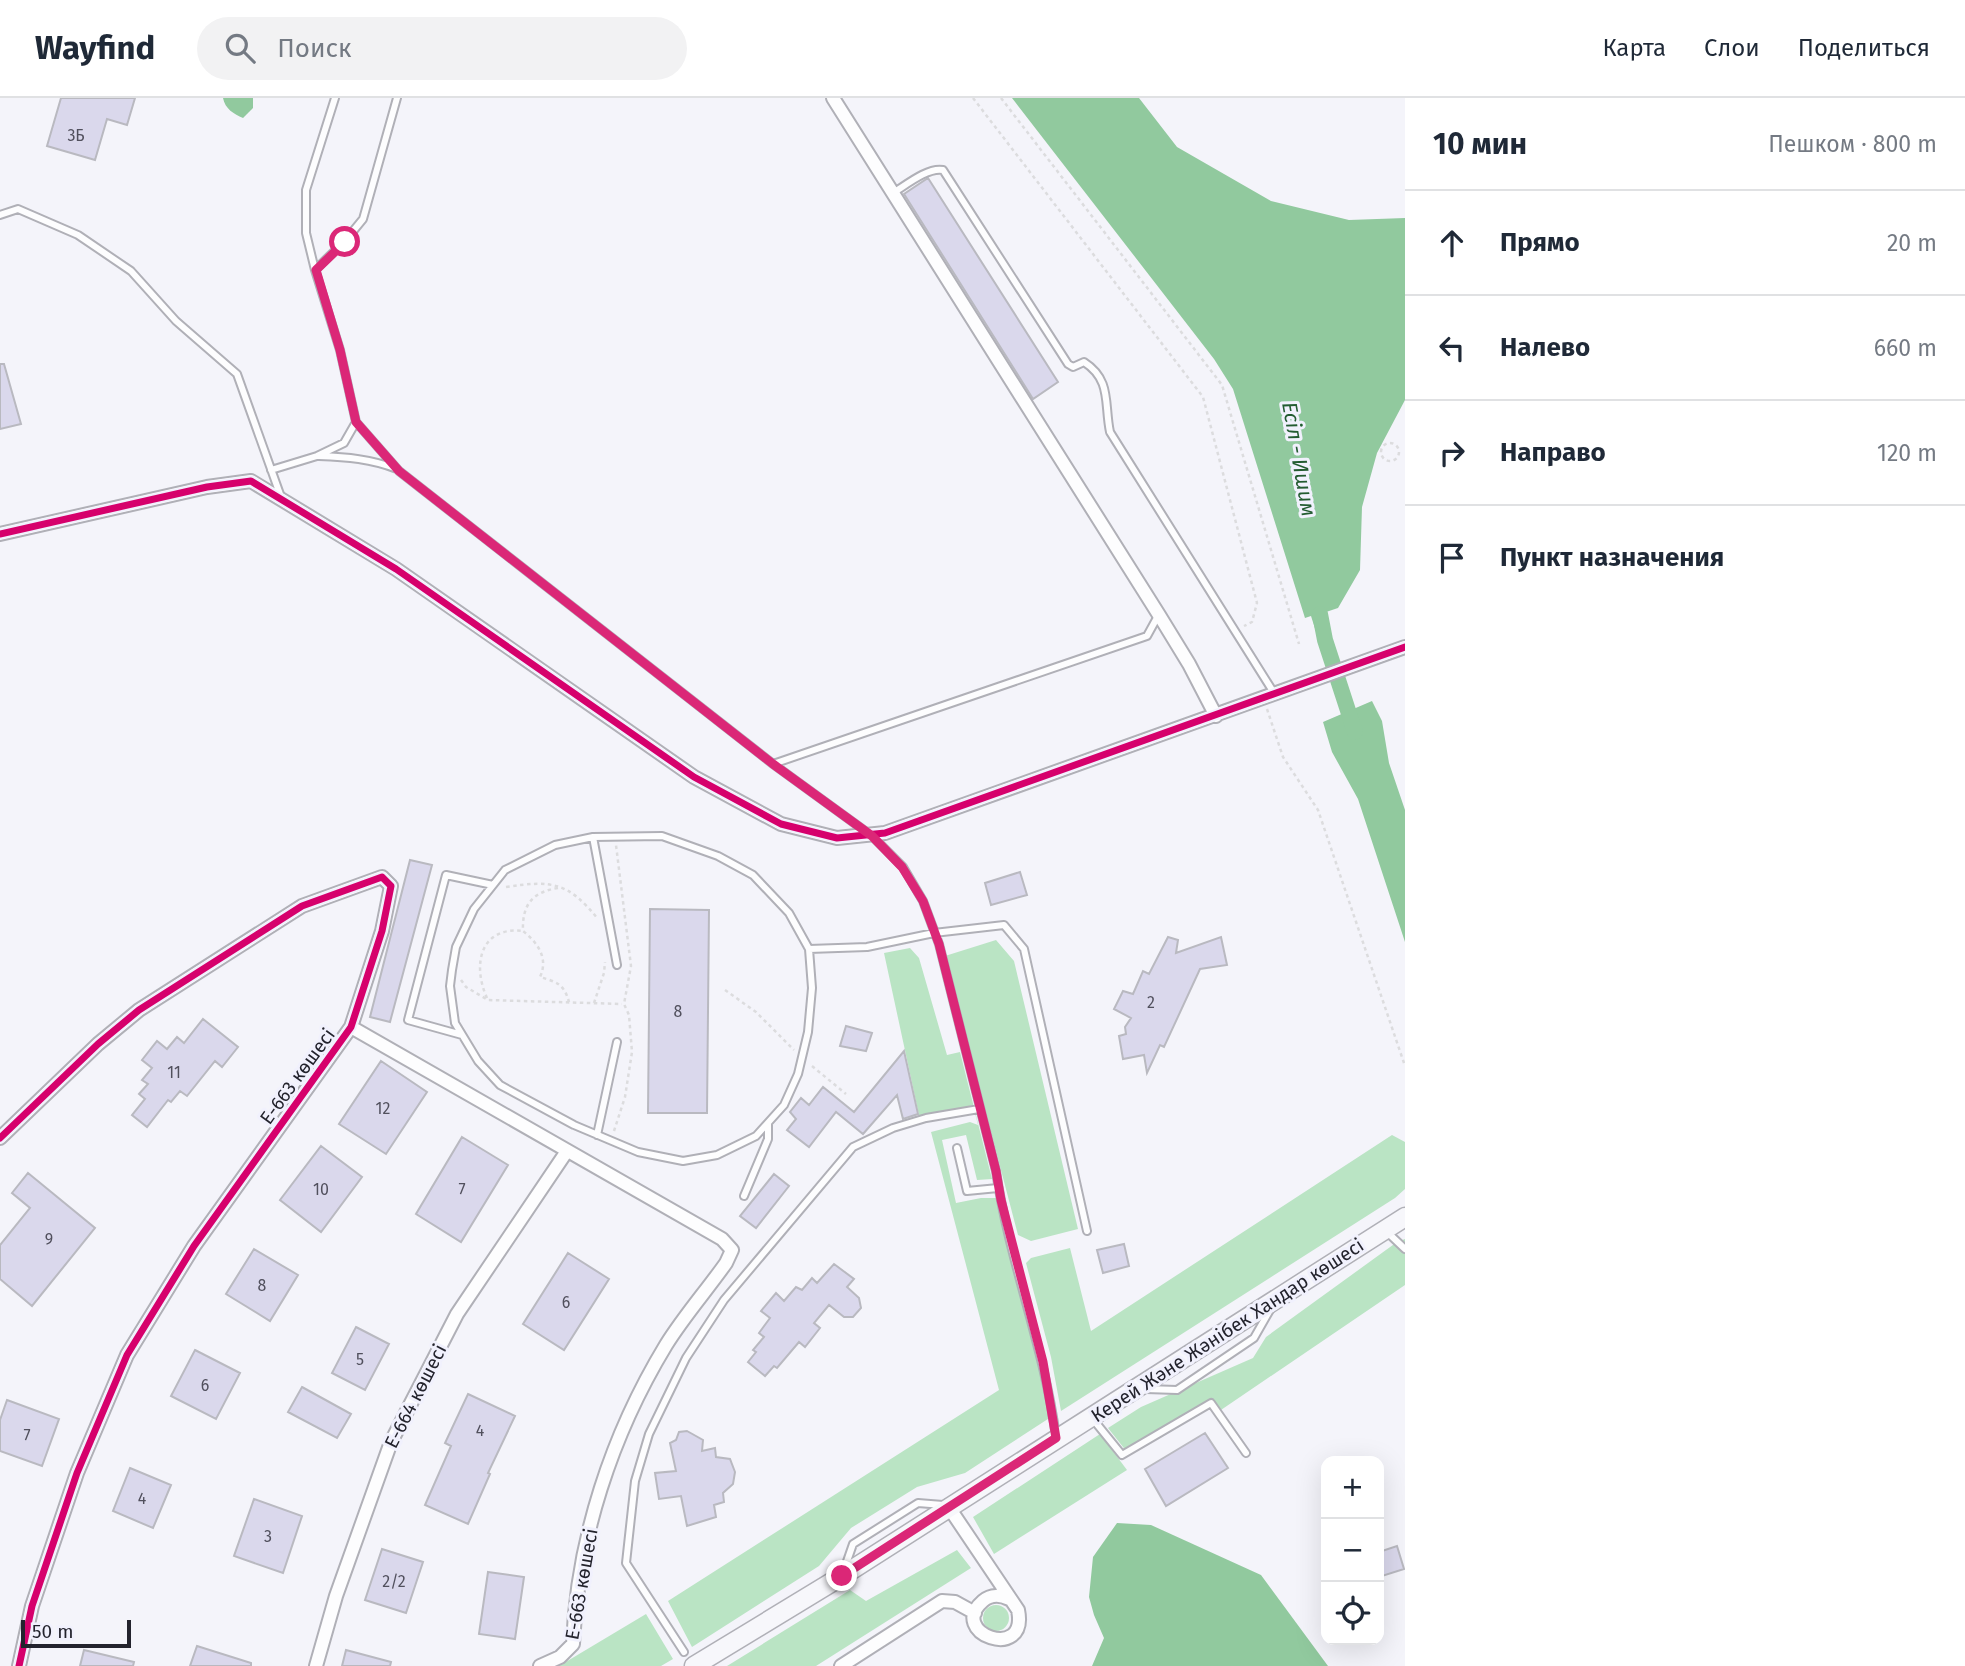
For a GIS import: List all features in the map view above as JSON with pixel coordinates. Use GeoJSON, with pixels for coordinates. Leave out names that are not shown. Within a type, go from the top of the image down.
{"type":"FeatureCollection","features":[{"type":"Feature","properties":{"kind":"main road","name":"Керей Және Жәнібек Хандар көшесі"},"geometry":{"type":"LineString","coordinates":[[689,1659],[842,1576],[1405,1217]]}},
{"type":"Feature","properties":{"kind":"street"},"geometry":{"type":"LineString","coordinates":[[833,98],[1159,615],[1216,716]]}},
{"type":"Feature","properties":{"kind":"street"},"geometry":{"type":"LineString","coordinates":[[0,534],[207,487],[251,481],[396,569],[694,777],[782,824],[837,838],[885,833],[1405,647]]}},
{"type":"Feature","properties":{"kind":"street","name":"Е-663 көшесі"},"geometry":{"type":"LineString","coordinates":[[0,1138],[98,1044],[139,1010],[302,906],[382,877],[391,886],[383,931],[351,1027],[194,1246],[127,1355],[77,1473],[32,1606],[19,1666]]}},
{"type":"Feature","properties":{"kind":"street","name":"Е-663 көшесі"},"geometry":{"type":"LineString","coordinates":[[351,1027],[722,1238],[732,1250],[726,1263],[668,1343],[637,1397],[613,1454],[584,1549],[573,1644],[560,1657],[540,1666]]}},
{"type":"Feature","properties":{"kind":"street","name":"Е-664 көшесі"},"geometry":{"type":"LineString","coordinates":[[316,1666],[336,1596],[391,1442],[457,1314],[567,1151]]}},
{"type":"Feature","properties":{"kind":"street"},"geometry":{"type":"LineString","coordinates":[[948,1506],[1018,1610],[1018,1625],[1015,1631],[1003,1639],[988,1638],[977,1628],[975,1613],[978,1606],[989,1597],[1003,1596],[1009,1599]]}},
{"type":"Feature","properties":{"kind":"street"},"geometry":{"type":"LineString","coordinates":[[841,1666],[942,1601],[955,1602],[975,1613]]}},
{"type":"Feature","properties":{"kind":"lane"},"geometry":{"type":"LineString","coordinates":[[335,98],[306,190],[306,233],[340,350],[356,422],[399,471],[773,764],[872,836],[902,867],[923,901],[934,933],[1043,1362],[1056,1438]]}},
{"type":"Feature","properties":{"kind":"lane"},"geometry":{"type":"LineString","coordinates":[[316,270],[345,242],[363,219],[397,98]]}},
{"type":"Feature","properties":{"kind":"lane"},"geometry":{"type":"LineString","coordinates":[[893,193],[928,172],[943,170],[1068,363],[1073,367],[1084,362],[1091,367],[1107,391],[1105,409],[1110,432],[1235,631],[1269,697]]}},
{"type":"Feature","properties":{"kind":"lane"},"geometry":{"type":"LineString","coordinates":[[0,215],[18,209],[78,235],[131,271],[176,321],[237,374],[281,498]]}},
{"type":"Feature","properties":{"kind":"lane"},"geometry":{"type":"LineString","coordinates":[[271,470],[317,456],[344,443],[356,422]]}},
{"type":"Feature","properties":{"kind":"lane"},"geometry":{"type":"LineString","coordinates":[[317,456],[376,461],[399,471]]}},
{"type":"Feature","properties":{"kind":"lane"},"geometry":{"type":"LineString","coordinates":[[773,764],[1147,636],[1159,615]]}},
{"type":"Feature","properties":{"kind":"lane"},"geometry":{"type":"LineString","coordinates":[[615,835],[662,836],[718,856],[753,875],[789,913],[809,949],[812,988],[808,1032],[798,1074],[784,1105],[757,1136],[717,1155],[683,1161],[638,1152],[575,1125],[500,1084],[478,1062],[455,1023],[450,986],[456,947],[474,909],[505,870],[555,845],[615,835]]}},
{"type":"Feature","properties":{"kind":"lane"},"geometry":{"type":"LineString","coordinates":[[593,837],[617,965]]}},
{"type":"Feature","properties":{"kind":"lane"},"geometry":{"type":"LineString","coordinates":[[463,1035],[408,1020],[446,875],[491,887]]}},
{"type":"Feature","properties":{"kind":"lane"},"geometry":{"type":"LineString","coordinates":[[809,949],[867,947],[934,933],[1004,925],[1024,949],[1087,1231]]}},
{"type":"Feature","properties":{"kind":"lane"},"geometry":{"type":"LineString","coordinates":[[597,1135],[617,1042]]}},
{"type":"Feature","properties":{"kind":"lane"},"geometry":{"type":"LineString","coordinates":[[689,1659],[626,1563],[635,1480],[649,1434],[686,1358],[724,1300],[853,1147],[893,1128],[926,1118],[979,1109]]}},
{"type":"Feature","properties":{"kind":"lane"},"geometry":{"type":"LineString","coordinates":[[744,1196],[768,1139],[768,1123]]}},
{"type":"Feature","properties":{"kind":"lane"},"geometry":{"type":"LineString","coordinates":[[957,1148],[967,1191],[998,1188]]}},
{"type":"Feature","properties":{"kind":"lane"},"geometry":{"type":"LineString","coordinates":[[1385,1229],[1405,1249]]}},
{"type":"Feature","properties":{"kind":"lane"},"geometry":{"type":"LineString","coordinates":[[1091,1417],[1122,1455],[1211,1403],[1246,1453]]}},
{"type":"Feature","properties":{"kind":"path"},"geometry":{"type":"LineString","coordinates":[[973,98],[1203,397],[1257,603],[1252,622],[1235,631]]}},
{"type":"Feature","properties":{"kind":"path"},"geometry":{"type":"LineString","coordinates":[[1000,98],[1222,385],[1300,644]]}},
{"type":"Feature","properties":{"kind":"path"},"geometry":{"type":"LineString","coordinates":[[1387,443],[1393,443],[1398,447],[1399,453],[1395,459],[1389,461],[1384,458],[1381,450],[1387,443]]}},
{"type":"Feature","properties":{"kind":"path"},"geometry":{"type":"LineString","coordinates":[[1399,453],[1405,455]]}},
{"type":"Feature","properties":{"kind":"path"},"geometry":{"type":"LineString","coordinates":[[1269,697],[1283,757],[1318,810],[1405,1066]]}},
{"type":"Feature","properties":{"kind":"path"},"geometry":{"type":"LineString","coordinates":[[611,1140],[625,1097],[632,1052],[629,1015],[624,1004],[631,966],[615,835]]}},
{"type":"Feature","properties":{"kind":"path"},"geometry":{"type":"LineString","coordinates":[[491,887],[543,882],[569,890],[584,902],[602,923]]}},
{"type":"Feature","properties":{"kind":"path"},"geometry":{"type":"LineString","coordinates":[[523,931],[526,907],[536,894],[562,888]]}},
{"type":"Feature","properties":{"kind":"path"},"geometry":{"type":"LineString","coordinates":[[488,1000],[479,977],[481,955],[488,943],[498,934],[509,930],[523,931],[534,940],[541,952],[540,977],[565,987],[569,1002]]}},
{"type":"Feature","properties":{"kind":"path"},"geometry":{"type":"LineString","coordinates":[[594,1003],[605,961]]}},
{"type":"Feature","properties":{"kind":"path"},"geometry":{"type":"LineString","coordinates":[[452,970],[466,987],[488,1000],[624,1004]]}},
{"type":"Feature","properties":{"kind":"path"},"geometry":{"type":"LineString","coordinates":[[726,990],[756,1013],[802,1059],[846,1094]]}},
{"type":"Feature","properties":{"kind":"shaded area"},"geometry":{"type":"Polygon","coordinates":[[[996,940],[1014,961],[1078,1229],[1031,1241],[1018,1235],[945,956],[996,940]]]}},
{"type":"Feature","properties":{"kind":"shaded area"},"geometry":{"type":"Polygon","coordinates":[[[910,948],[919,958],[947,1055],[960,1052],[992,1179],[977,1180],[966,1135],[942,1140],[956,1203],[996,1198],[1051,1417],[965,1473],[917,1487],[851,1528],[819,1566],[692,1647],[668,1601],[999,1390],[931,1132],[970,1122],[978,1125],[973,1105],[920,1120],[884,953],[910,948]]]}},
{"type":"Feature","properties":{"kind":"shaded area"},"geometry":{"type":"Polygon","coordinates":[[[1392,1135],[1405,1142],[1405,1189],[1395,1198],[1061,1411],[1051,1357],[1026,1263],[1031,1258],[1070,1248],[1091,1331],[1392,1135]]]}},
{"type":"Feature","properties":{"kind":"shaded area"},"geometry":{"type":"Polygon","coordinates":[[[1405,1239],[1405,1285],[1218,1412],[1212,1404],[1127,1452],[1108,1428],[1141,1407],[1253,1358],[1266,1337],[1397,1242],[1405,1239]]]}},
{"type":"Feature","properties":{"kind":"shaded area"},"geometry":{"type":"Polygon","coordinates":[[[1100,1434],[1127,1470],[994,1554],[973,1517],[1100,1434]]]}},
{"type":"Feature","properties":{"kind":"shaded area"},"geometry":{"type":"Polygon","coordinates":[[[957,1550],[971,1568],[816,1666],[727,1666],[850,1590],[866,1601],[957,1550]]]}},
{"type":"Feature","properties":{"kind":"shaded area"},"geometry":{"type":"Polygon","coordinates":[[[996,1605],[1005,1609],[1009,1618],[1005,1627],[996,1631],[987,1627],[983,1618],[987,1609],[996,1605]]]}},
{"type":"Feature","properties":{"kind":"shaded area"},"geometry":{"type":"Polygon","coordinates":[[[646,1614],[673,1659],[661,1666],[559,1666],[646,1614]]]}},
{"type":"Feature","properties":{"kind":"water"},"geometry":{"type":"Polygon","coordinates":[[[223,98],[253,98],[253,108],[243,118],[228,108],[223,98]]]}},
{"type":"Feature","properties":{"kind":"water","name":"Есіл - Ишим"},"geometry":{"type":"Polygon","coordinates":[[[1012,98],[1139,98],[1177,147],[1271,201],[1349,220],[1405,218],[1405,400],[1377,453],[1362,507],[1360,570],[1338,608],[1320,614],[1329,638],[1319,641],[1311,616],[1305,618],[1233,389],[1214,359],[1012,98]]]}},
{"type":"Feature","properties":{"kind":"water"},"geometry":{"type":"Polygon","coordinates":[[[1372,701],[1382,721],[1389,763],[1405,810],[1405,942],[1358,799],[1332,752],[1323,722],[1372,701]]]}},
{"type":"Feature","properties":{"kind":"water"},"geometry":{"type":"Polygon","coordinates":[[[1117,1523],[1151,1525],[1261,1575],[1328,1666],[1092,1666],[1104,1638],[1089,1597],[1093,1557],[1117,1523]]]}},
{"type":"Feature","properties":{"kind":"building"},"geometry":{"type":"Polygon","coordinates":[[[61,98],[135,98],[127,125],[107,119],[95,160],[47,146],[61,98]]]}},
{"type":"Feature","properties":{"kind":"building"},"geometry":{"type":"Polygon","coordinates":[[[928,178],[1058,382],[1033,399],[904,194],[928,178]]]}},
{"type":"Feature","properties":{"kind":"building"},"geometry":{"type":"Polygon","coordinates":[[[0,364],[4,364],[21,424],[0,429],[0,364]]]}},
{"type":"Feature","properties":{"kind":"building"},"geometry":{"type":"Polygon","coordinates":[[[410,860],[432,865],[390,1022],[370,1017],[410,860]]]}},
{"type":"Feature","properties":{"kind":"building"},"geometry":{"type":"Polygon","coordinates":[[[1020,872],[1027,895],[991,905],[985,883],[1020,872]]]}},
{"type":"Feature","properties":{"kind":"building"},"geometry":{"type":"Polygon","coordinates":[[[650,909],[709,910],[707,1113],[648,1113],[650,909]]]}},
{"type":"Feature","properties":{"kind":"building"},"geometry":{"type":"Polygon","coordinates":[[[1168,937],[1178,940],[1176,953],[1221,937],[1227,965],[1200,969],[1164,1047],[1160,1045],[1147,1073],[1144,1055],[1123,1059],[1119,1036],[1126,1034],[1125,1027],[1131,1018],[1114,1009],[1123,991],[1133,994],[1143,971],[1149,974],[1168,937]]]}},
{"type":"Feature","properties":{"kind":"building"},"geometry":{"type":"Polygon","coordinates":[[[203,1019],[238,1047],[222,1067],[215,1061],[187,1096],[180,1091],[171,1102],[168,1100],[147,1127],[132,1115],[145,1099],[139,1094],[148,1084],[142,1080],[152,1068],[142,1060],[157,1041],[167,1049],[177,1037],[184,1043],[203,1019]]]}},
{"type":"Feature","properties":{"kind":"building"},"geometry":{"type":"Polygon","coordinates":[[[846,1026],[872,1033],[866,1051],[840,1046],[846,1026]]]}},
{"type":"Feature","properties":{"kind":"building"},"geometry":{"type":"Polygon","coordinates":[[[904,1051],[918,1114],[903,1119],[897,1095],[863,1134],[836,1112],[809,1147],[787,1130],[796,1119],[790,1112],[801,1098],[809,1105],[823,1087],[854,1112],[904,1051]]]}},
{"type":"Feature","properties":{"kind":"building"},"geometry":{"type":"Polygon","coordinates":[[[381,1061],[427,1092],[386,1154],[339,1124],[381,1061]]]}},
{"type":"Feature","properties":{"kind":"building"},"geometry":{"type":"Polygon","coordinates":[[[462,1137],[508,1165],[461,1242],[416,1214],[462,1137]]]}},
{"type":"Feature","properties":{"kind":"building"},"geometry":{"type":"Polygon","coordinates":[[[321,1146],[362,1177],[321,1232],[280,1200],[321,1146]]]}},
{"type":"Feature","properties":{"kind":"building"},"geometry":{"type":"Polygon","coordinates":[[[28,1173],[95,1228],[32,1306],[0,1279],[0,1245],[30,1208],[12,1193],[28,1173]]]}},
{"type":"Feature","properties":{"kind":"building"},"geometry":{"type":"Polygon","coordinates":[[[774,1174],[789,1186],[756,1228],[740,1216],[774,1174]]]}},
{"type":"Feature","properties":{"kind":"building"},"geometry":{"type":"Polygon","coordinates":[[[1124,1244],[1129,1266],[1103,1273],[1097,1250],[1124,1244]]]}},
{"type":"Feature","properties":{"kind":"building"},"geometry":{"type":"Polygon","coordinates":[[[254,1249],[298,1275],[270,1321],[226,1294],[254,1249]]]}},
{"type":"Feature","properties":{"kind":"building"},"geometry":{"type":"Polygon","coordinates":[[[568,1253],[609,1279],[564,1350],[523,1324],[568,1253]]]}},
{"type":"Feature","properties":{"kind":"building"},"geometry":{"type":"Polygon","coordinates":[[[834,1264],[854,1279],[847,1287],[859,1298],[861,1308],[853,1317],[844,1317],[829,1305],[814,1323],[820,1328],[805,1347],[799,1342],[777,1368],[774,1366],[765,1376],[748,1362],[756,1352],[753,1350],[764,1337],[759,1333],[770,1318],[761,1311],[776,1293],[784,1301],[796,1287],[802,1290],[812,1278],[817,1283],[834,1264]]]}},
{"type":"Feature","properties":{"kind":"building"},"geometry":{"type":"Polygon","coordinates":[[[356,1327],[389,1344],[365,1390],[332,1373],[356,1327]]]}},
{"type":"Feature","properties":{"kind":"building"},"geometry":{"type":"Polygon","coordinates":[[[195,1350],[240,1373],[216,1419],[171,1396],[195,1350]]]}},
{"type":"Feature","properties":{"kind":"building"},"geometry":{"type":"Polygon","coordinates":[[[302,1387],[351,1414],[337,1438],[288,1412],[302,1387]]]}},
{"type":"Feature","properties":{"kind":"building"},"geometry":{"type":"Polygon","coordinates":[[[468,1394],[515,1416],[468,1524],[425,1505],[451,1446],[445,1443],[468,1394]]]}},
{"type":"Feature","properties":{"kind":"building"},"geometry":{"type":"Polygon","coordinates":[[[7,1400],[59,1419],[42,1466],[0,1451],[0,1420],[7,1400]]]}},
{"type":"Feature","properties":{"kind":"building"},"geometry":{"type":"Polygon","coordinates":[[[687,1431],[703,1440],[702,1451],[715,1448],[716,1457],[730,1459],[735,1472],[733,1484],[723,1493],[724,1502],[714,1505],[716,1517],[687,1526],[681,1496],[659,1499],[655,1473],[676,1471],[670,1443],[676,1440],[679,1432],[687,1431]]]}},
{"type":"Feature","properties":{"kind":"building"},"geometry":{"type":"Polygon","coordinates":[[[1205,1433],[1228,1468],[1166,1506],[1145,1469],[1205,1433]]]}},
{"type":"Feature","properties":{"kind":"building"},"geometry":{"type":"Polygon","coordinates":[[[130,1468],[171,1485],[153,1528],[113,1511],[130,1468]]]}},
{"type":"Feature","properties":{"kind":"building"},"geometry":{"type":"Polygon","coordinates":[[[254,1499],[302,1516],[283,1573],[234,1556],[254,1499]]]}},
{"type":"Feature","properties":{"kind":"building"},"geometry":{"type":"Polygon","coordinates":[[[1397,1546],[1404,1569],[1384,1575],[1384,1550],[1397,1546]]]}},
{"type":"Feature","properties":{"kind":"building"},"geometry":{"type":"Polygon","coordinates":[[[382,1549],[423,1562],[406,1613],[365,1600],[382,1549]]]}},
{"type":"Feature","properties":{"kind":"building"},"geometry":{"type":"Polygon","coordinates":[[[488,1572],[524,1577],[515,1639],[479,1634],[488,1572]]]}},
{"type":"Feature","properties":{"kind":"building"},"geometry":{"type":"Polygon","coordinates":[[[197,1646],[251,1663],[251,1666],[190,1666],[197,1646]]]}},
{"type":"Feature","properties":{"kind":"building"},"geometry":{"type":"Polygon","coordinates":[[[84,1650],[134,1662],[133,1666],[80,1666],[84,1650]]]}},
{"type":"Feature","properties":{"kind":"building"},"geometry":{"type":"Polygon","coordinates":[[[346,1650],[391,1662],[390,1666],[342,1666],[346,1650]]]}},
{"type":"Feature","properties":{"kind":"waterway"},"geometry":{"type":"LineString","coordinates":[[1320,614],[1325,640],[1355,732]]}},
{"type":"Feature","properties":{"kind":"cycle path"},"geometry":{"type":"LineString","coordinates":[[0,534],[207,487],[251,481],[396,569],[694,777],[781,824],[837,838],[885,833],[1405,647]]}},
{"type":"Feature","properties":{"kind":"cycle path"},"geometry":{"type":"LineString","coordinates":[[0,1138],[98,1044],[139,1010],[302,906],[382,877],[391,886],[382,931],[351,1027],[194,1246],[127,1355],[77,1473],[32,1606],[19,1666]]}},
{"type":"Feature","properties":{"kind":"route"},"geometry":{"type":"LineString","coordinates":[[345,242],[316,270],[340,350],[356,422],[399,471],[773,764],[872,836],[902,867],[923,901],[939,944],[996,1171],[1043,1362],[1056,1438],[842,1576]]}}]}
